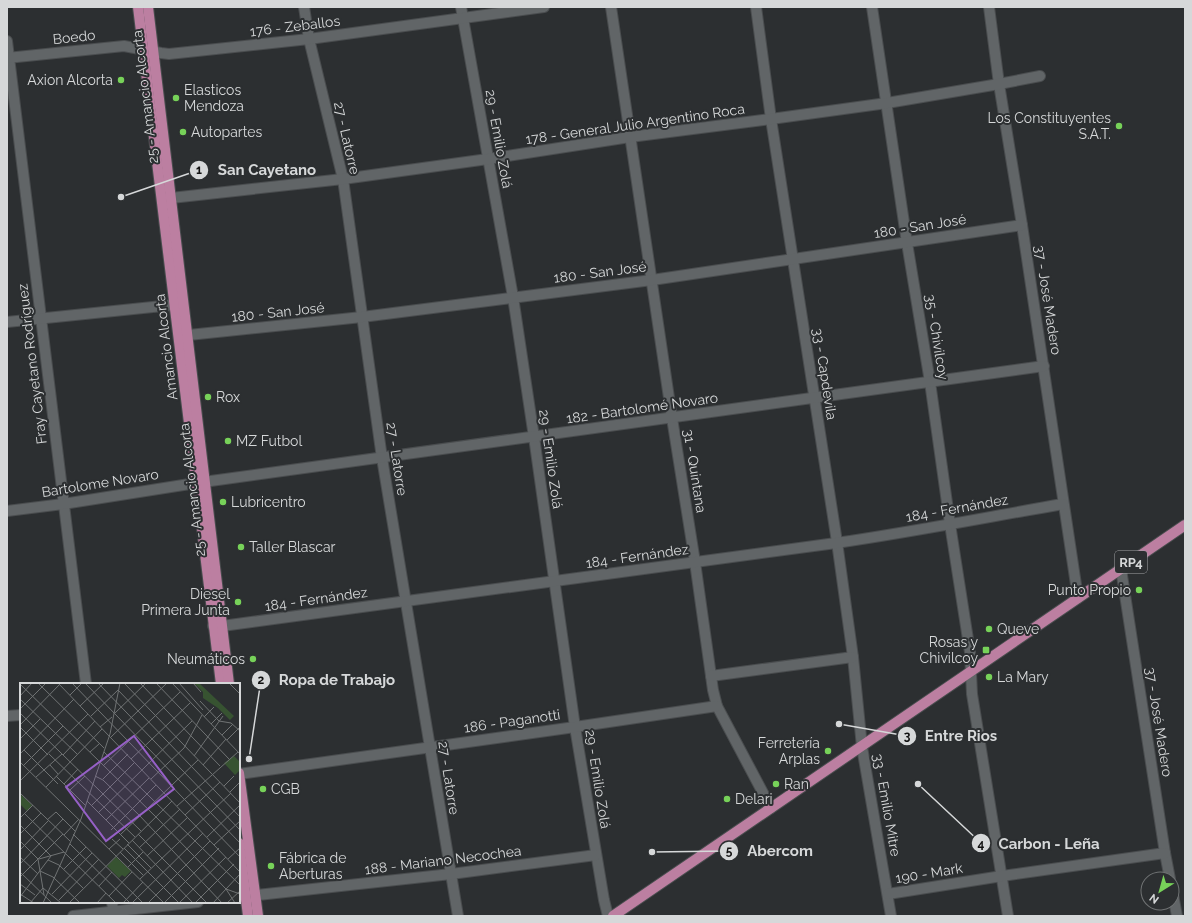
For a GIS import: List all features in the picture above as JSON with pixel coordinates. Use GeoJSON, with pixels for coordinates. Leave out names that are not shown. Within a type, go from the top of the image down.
{"type":"FeatureCollection","features":[{"type":"Feature","properties":{"kind":"main road","name":"Amancio Alcorta"},"geometry":{"type":"LineString","coordinates":[[138,7],[149,51],[183,336]]}},
{"type":"Feature","properties":{"kind":"main road","name":"25 - Amancio Alcorta"},"geometry":{"type":"LineString","coordinates":[[148,7],[149,51]]}},
{"type":"Feature","properties":{"kind":"main road","name":"25 - Amancio Alcorta"},"geometry":{"type":"LineString","coordinates":[[183,336],[218,626],[230,683]]}},
{"type":"Feature","properties":{"kind":"main road","name":"RP4"},"geometry":{"type":"LineString","coordinates":[[613,916],[1185,525]]}},
{"type":"Feature","properties":{"kind":"main road"},"geometry":{"type":"LineString","coordinates":[[218,626],[221,683]]}},
{"type":"Feature","properties":{"kind":"main road"},"geometry":{"type":"LineString","coordinates":[[240,789],[248,916]]}},
{"type":"Feature","properties":{"kind":"main road"},"geometry":{"type":"LineString","coordinates":[[240,850],[247,897],[258,916]]}},
{"type":"Feature","properties":{"kind":"street","name":"27 - Latorre"},"geometry":{"type":"LineString","coordinates":[[304,7],[309,39],[343,178],[382,458],[458,916]]}},
{"type":"Feature","properties":{"kind":"street","name":"29 - Emilio Zolá"},"geometry":{"type":"LineString","coordinates":[[461,7],[513,297],[575,727],[596,855],[608,916]]}},
{"type":"Feature","properties":{"kind":"street","name":"176 - Zeballos"},"geometry":{"type":"LineString","coordinates":[[149,51],[169,54],[309,39],[544,7]]}},
{"type":"Feature","properties":{"kind":"street","name":"31 - Quintana"},"geometry":{"type":"LineString","coordinates":[[611,7],[711,676],[717,706],[771,808]]}},
{"type":"Feature","properties":{"kind":"street","name":"33 - Capdevila"},"geometry":{"type":"LineString","coordinates":[[756,7],[770,120],[837,542],[853,657],[862,747]]}},
{"type":"Feature","properties":{"kind":"street","name":"35 - Chivilcoy"},"geometry":{"type":"LineString","coordinates":[[872,7],[970,652],[972,694],[1008,916]]}},
{"type":"Feature","properties":{"kind":"street","name":"37 - José Madero"},"geometry":{"type":"LineString","coordinates":[[989,7],[999,84],[1044,366],[1063,504],[1078,598]]}},
{"type":"Feature","properties":{"kind":"street","name":"Fray Cayetano Rodríguez"},"geometry":{"type":"LineString","coordinates":[[7,41],[86,683]]}},
{"type":"Feature","properties":{"kind":"street","name":"Boedo"},"geometry":{"type":"LineString","coordinates":[[8,58],[124,46],[149,51]]}},
{"type":"Feature","properties":{"kind":"street","name":"178 - General Julio Argentino Roca"},"geometry":{"type":"LineString","coordinates":[[167,199],[343,178],[630,137],[770,120],[887,103],[1040,76]]}},
{"type":"Feature","properties":{"kind":"street","name":"180 - San José"},"geometry":{"type":"LineString","coordinates":[[183,336],[362,316],[652,280],[1022,225]]}},
{"type":"Feature","properties":{"kind":"street"},"geometry":{"type":"LineString","coordinates":[[7,322],[180,304]]}},
{"type":"Feature","properties":{"kind":"street","name":"182 - Bartolomé Novaro"},"geometry":{"type":"LineString","coordinates":[[200,482],[1044,366]]}},
{"type":"Feature","properties":{"kind":"street","name":"Bartolome Novaro"},"geometry":{"type":"LineString","coordinates":[[7,511],[63,504],[200,482]]}},
{"type":"Feature","properties":{"kind":"street","name":"184 - Fernández"},"geometry":{"type":"LineString","coordinates":[[218,626],[555,582],[837,542],[1063,504]]}},
{"type":"Feature","properties":{"kind":"street","name":"37 - José Madero"},"geometry":{"type":"LineString","coordinates":[[1121,569],[1169,871]]}},
{"type":"Feature","properties":{"kind":"street"},"geometry":{"type":"LineString","coordinates":[[711,676],[853,657]]}},
{"type":"Feature","properties":{"kind":"street","name":"186 - Paganotti"},"geometry":{"type":"LineString","coordinates":[[240,774],[717,706]]}},
{"type":"Feature","properties":{"kind":"street"},"geometry":{"type":"LineString","coordinates":[[7,716],[20,715]]}},
{"type":"Feature","properties":{"kind":"street","name":"33 - Emilio Mitre"},"geometry":{"type":"LineString","coordinates":[[862,747],[891,916]]}},
{"type":"Feature","properties":{"kind":"street","name":"190 - Mark"},"geometry":{"type":"LineString","coordinates":[[888,894],[1165,852]]}},
{"type":"Feature","properties":{"kind":"street","name":"188 - Mariano Necochea"},"geometry":{"type":"LineString","coordinates":[[247,897],[450,874],[596,855]]}},
{"type":"Feature","properties":{"kind":"street"},"geometry":{"type":"LineString","coordinates":[[73,916],[113,910],[187,903]]}},
{"type":"Feature","properties":{"kind":"place","name":"Axion Alcorta"},"geometry":{"type":"Point","coordinates":[121,80]}},
{"type":"Feature","properties":{"kind":"place","name":"Elasticos Mendoza"},"geometry":{"type":"Point","coordinates":[176,98]}},
{"type":"Feature","properties":{"kind":"place","name":"Los Constituyentes S.A.T."},"geometry":{"type":"Point","coordinates":[1119,126]}},
{"type":"Feature","properties":{"kind":"place","name":"Autopartes"},"geometry":{"type":"Point","coordinates":[183,132]}},
{"type":"Feature","properties":{"kind":"place","name":"San Cayetano"},"geometry":{"type":"Point","coordinates":[121,197]}},
{"type":"Feature","properties":{"kind":"place","name":"Rox"},"geometry":{"type":"Point","coordinates":[208,397]}},
{"type":"Feature","properties":{"kind":"place","name":"MZ Futbol"},"geometry":{"type":"Point","coordinates":[228,441]}},
{"type":"Feature","properties":{"kind":"place","name":"Lubricentro"},"geometry":{"type":"Point","coordinates":[223,502]}},
{"type":"Feature","properties":{"kind":"place","name":"Taller Blascar"},"geometry":{"type":"Point","coordinates":[241,547]}},
{"type":"Feature","properties":{"kind":"place","name":"Punto Propio"},"geometry":{"type":"Point","coordinates":[1139,590]}},
{"type":"Feature","properties":{"kind":"place","name":"Diesel Primera Junta"},"geometry":{"type":"Point","coordinates":[238,602]}},
{"type":"Feature","properties":{"kind":"place","name":"Queve"},"geometry":{"type":"Point","coordinates":[989,629]}},
{"type":"Feature","properties":{"kind":"place","name":"Rosas y Chivilcoy"},"geometry":{"type":"Point","coordinates":[986,650]}},
{"type":"Feature","properties":{"kind":"place","name":"Neumáticos"},"geometry":{"type":"Point","coordinates":[253,659]}},
{"type":"Feature","properties":{"kind":"place","name":"La Mary"},"geometry":{"type":"Point","coordinates":[989,677]}},
{"type":"Feature","properties":{"kind":"place","name":"Entre Rios"},"geometry":{"type":"Point","coordinates":[839,724]}},
{"type":"Feature","properties":{"kind":"place","name":"Ferretería Arplas"},"geometry":{"type":"Point","coordinates":[828,751]}},
{"type":"Feature","properties":{"kind":"place","name":"Ropa de Trabajo"},"geometry":{"type":"Point","coordinates":[249,759]}},
{"type":"Feature","properties":{"kind":"place","name":"Ran"},"geometry":{"type":"Point","coordinates":[776,784]}},
{"type":"Feature","properties":{"kind":"place","name":"Carbon - Leña"},"geometry":{"type":"Point","coordinates":[918,784]}},
{"type":"Feature","properties":{"kind":"place","name":"CGB"},"geometry":{"type":"Point","coordinates":[263,789]}},
{"type":"Feature","properties":{"kind":"place","name":"Delari"},"geometry":{"type":"Point","coordinates":[727,799]}},
{"type":"Feature","properties":{"kind":"place","name":"Abercom"},"geometry":{"type":"Point","coordinates":[652,852]}},
{"type":"Feature","properties":{"kind":"place","name":"Fábrica de Aberturas"},"geometry":{"type":"Point","coordinates":[271,866]}}]}
